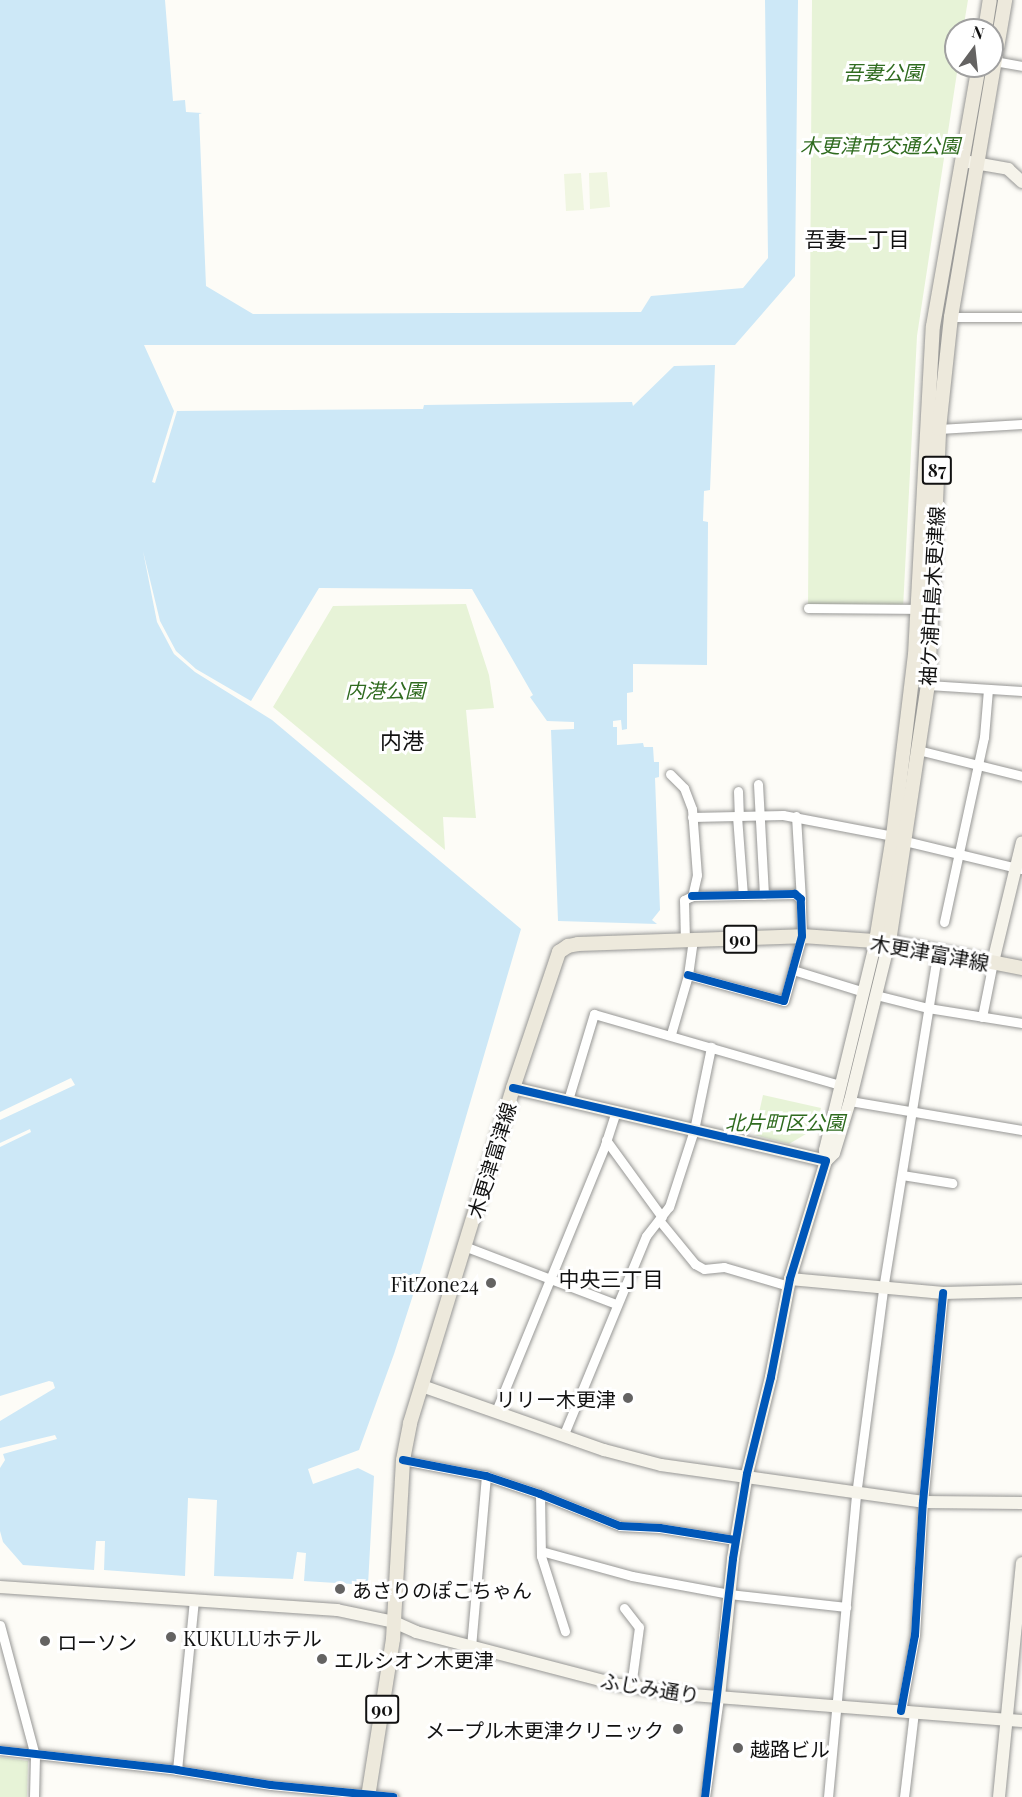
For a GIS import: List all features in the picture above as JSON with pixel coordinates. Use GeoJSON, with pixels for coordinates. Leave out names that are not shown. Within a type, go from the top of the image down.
{"type":"FeatureCollection","features":[{"type":"Feature","properties":{"kind":"main road"},"geometry":{"type":"LineString","coordinates":[[987,18],[990,0]]}},
{"type":"Feature","properties":{"kind":"main road","name":"袖ケ浦中島木更津線"},"geometry":{"type":"LineString","coordinates":[[1002,18],[1005,0]]}},
{"type":"Feature","properties":{"kind":"main road","name":"袖ケ浦中島木更津線"},"geometry":{"type":"LineString","coordinates":[[899,839],[915,655],[915,609],[933,326],[977,78]]}},
{"type":"Feature","properties":{"kind":"main road","name":"袖ケ浦中島木更津線"},"geometry":{"type":"LineString","coordinates":[[882,942],[928,685],[939,429],[951,317],[991,78]]}},
{"type":"Feature","properties":{"kind":"main road","name":"木更津富津線"},"geometry":{"type":"LineString","coordinates":[[368,1796],[394,1622],[403,1460],[410,1423],[513,1088],[556,957],[563,949],[578,944],[802,936],[882,942],[939,951],[1022,969]]}},
{"type":"Feature","properties":{"kind":"street"},"geometry":{"type":"LineString","coordinates":[[1004,63],[1022,66]]}},
{"type":"Feature","properties":{"kind":"street"},"geometry":{"type":"LineString","coordinates":[[962,161],[1008,169],[1022,182]]}},
{"type":"Feature","properties":{"kind":"street"},"geometry":{"type":"LineString","coordinates":[[951,317],[1022,317]]}},
{"type":"Feature","properties":{"kind":"street"},"geometry":{"type":"LineString","coordinates":[[939,429],[1022,423]]}},
{"type":"Feature","properties":{"kind":"street"},"geometry":{"type":"LineString","coordinates":[[808,608],[931,609]]}},
{"type":"Feature","properties":{"kind":"street"},"geometry":{"type":"LineString","coordinates":[[928,685],[1022,691]]}},
{"type":"Feature","properties":{"kind":"street"},"geometry":{"type":"LineString","coordinates":[[944,922],[984,736],[988,689]]}},
{"type":"Feature","properties":{"kind":"street"},"geometry":{"type":"LineString","coordinates":[[918,750],[1022,776]]}},
{"type":"Feature","properties":{"kind":"street"},"geometry":{"type":"LineString","coordinates":[[670,774],[688,795],[692,817],[697,875],[692,896]]}},
{"type":"Feature","properties":{"kind":"street"},"geometry":{"type":"LineString","coordinates":[[758,784],[764,895]]}},
{"type":"Feature","properties":{"kind":"street"},"geometry":{"type":"LineString","coordinates":[[738,791],[743,895]]}},
{"type":"Feature","properties":{"kind":"street"},"geometry":{"type":"LineString","coordinates":[[688,975],[783,1001],[802,936],[796,816]]}},
{"type":"Feature","properties":{"kind":"street"},"geometry":{"type":"LineString","coordinates":[[692,817],[796,816],[1019,868]]}},
{"type":"Feature","properties":{"kind":"street"},"geometry":{"type":"LineString","coordinates":[[982,1017],[993,962],[1019,868],[1022,842]]}},
{"type":"Feature","properties":{"kind":"street"},"geometry":{"type":"LineString","coordinates":[[672,1034],[688,975],[689,941],[684,900],[692,896],[795,894],[801,899]]}},
{"type":"Feature","properties":{"kind":"street"},"geometry":{"type":"LineString","coordinates":[[826,1161],[834,1153],[850,1101],[882,942]]}},
{"type":"Feature","properties":{"kind":"street"},"geometry":{"type":"LineString","coordinates":[[828,1797],[856,1495],[883,1289],[910,1111],[939,951]]}},
{"type":"Feature","properties":{"kind":"street"},"geometry":{"type":"LineString","coordinates":[[793,970],[870,994],[928,1008],[1022,1023]]}},
{"type":"Feature","properties":{"kind":"street"},"geometry":{"type":"LineString","coordinates":[[705,1797],[735,1540],[746,1479],[771,1377],[789,1283],[826,1161],[825,1149],[840,1085],[870,994]]}},
{"type":"Feature","properties":{"kind":"street"},"geometry":{"type":"LineString","coordinates":[[568,1100],[594,1014],[672,1034],[840,1085]]}},
{"type":"Feature","properties":{"kind":"street"},"geometry":{"type":"LineString","coordinates":[[564,1434],[646,1236],[669,1207],[694,1130],[711,1047]]}},
{"type":"Feature","properties":{"kind":"street"},"geometry":{"type":"LineString","coordinates":[[513,1088],[826,1161]]}},
{"type":"Feature","properties":{"kind":"street"},"geometry":{"type":"LineString","coordinates":[[850,1101],[1022,1130]]}},
{"type":"Feature","properties":{"kind":"street"},"geometry":{"type":"LineString","coordinates":[[496,1411],[616,1111]]}},
{"type":"Feature","properties":{"kind":"street"},"geometry":{"type":"LineString","coordinates":[[606,1140],[694,1264],[704,1269],[724,1267],[789,1283],[943,1293],[1022,1292]]}},
{"type":"Feature","properties":{"kind":"street"},"geometry":{"type":"LineString","coordinates":[[902,1175],[952,1183]]}},
{"type":"Feature","properties":{"kind":"street"},"geometry":{"type":"LineString","coordinates":[[464,1246],[616,1304]]}},
{"type":"Feature","properties":{"kind":"street"},"geometry":{"type":"LineString","coordinates":[[901,1711],[915,1635],[923,1502],[943,1293]]}},
{"type":"Feature","properties":{"kind":"street"},"geometry":{"type":"LineString","coordinates":[[422,1386],[564,1434],[604,1450],[661,1465],[856,1495],[923,1502],[1022,1503]]}},
{"type":"Feature","properties":{"kind":"street"},"geometry":{"type":"LineString","coordinates":[[403,1460],[486,1476],[540,1494],[620,1526],[660,1528],[735,1540]]}},
{"type":"Feature","properties":{"kind":"street"},"geometry":{"type":"LineString","coordinates":[[471,1647],[486,1476]]}},
{"type":"Feature","properties":{"kind":"street"},"geometry":{"type":"LineString","coordinates":[[540,1494],[541,1551],[565,1631]]}},
{"type":"Feature","properties":{"kind":"street"},"geometry":{"type":"LineString","coordinates":[[541,1551],[632,1576],[729,1594],[846,1608]]}},
{"type":"Feature","properties":{"kind":"street"},"geometry":{"type":"LineString","coordinates":[[999,1797],[1022,1563]]}},
{"type":"Feature","properties":{"kind":"street","name":"ふじみ通り"},"geometry":{"type":"LineString","coordinates":[[0,1587],[329,1609],[394,1622],[416,1632],[550,1669],[631,1687],[718,1697],[1022,1721]]}},
{"type":"Feature","properties":{"kind":"street"},"geometry":{"type":"LineString","coordinates":[[177,1770],[194,1599]]}},
{"type":"Feature","properties":{"kind":"street"},"geometry":{"type":"LineString","coordinates":[[624,1608],[639,1627],[631,1687]]}},
{"type":"Feature","properties":{"kind":"street"},"geometry":{"type":"LineString","coordinates":[[0,1625],[35,1756],[34,1797]]}},
{"type":"Feature","properties":{"kind":"street"},"geometry":{"type":"LineString","coordinates":[[904,1797],[914,1712]]}},
{"type":"Feature","properties":{"kind":"street"},"geometry":{"type":"LineString","coordinates":[[0,1750],[35,1756],[177,1770],[271,1785],[393,1797]]}},
{"type":"Feature","properties":{"kind":"green space","name":"吾妻公園"},"geometry":{"type":"Polygon","coordinates":[[[812,0],[968,0],[965,18],[944,18],[944,78],[956,78],[917,336],[903,609],[808,608],[812,0]]]}},
{"type":"Feature","properties":{"kind":"green space"},"geometry":{"type":"Polygon","coordinates":[[[607,172],[610,207],[590,209],[589,173],[607,172]]]}},
{"type":"Feature","properties":{"kind":"green space"},"geometry":{"type":"Polygon","coordinates":[[[581,173],[584,210],[566,211],[564,174],[581,173]]]}},
{"type":"Feature","properties":{"kind":"green space","name":"内港公園"},"geometry":{"type":"Polygon","coordinates":[[[466,604],[489,675],[494,708],[466,710],[476,818],[443,817],[445,850],[273,707],[333,606],[466,604]]]}},
{"type":"Feature","properties":{"kind":"green space","name":"北片町区公園"},"geometry":{"type":"Polygon","coordinates":[[[763,1095],[821,1108],[816,1128],[789,1144],[754,1135],[763,1095]]]}},
{"type":"Feature","properties":{"kind":"green space"},"geometry":{"type":"Polygon","coordinates":[[[0,1757],[28,1761],[27,1797],[0,1797],[0,1757]]]}},
{"type":"Feature","properties":{"kind":"water"},"geometry":{"type":"Polygon","coordinates":[[[0,0],[165,0],[173,101],[185,100],[186,112],[202,113],[199,114],[206,286],[253,314],[641,312],[651,296],[743,288],[768,258],[765,0],[798,0],[795,276],[735,345],[144,345],[174,411],[152,482],[155,483],[177,411],[423,409],[424,405],[632,402],[633,406],[674,366],[715,365],[710,490],[704,491],[703,521],[708,522],[707,665],[633,664],[633,692],[627,693],[627,729],[622,730],[621,720],[613,721],[613,727],[617,727],[617,745],[643,743],[644,747],[653,747],[654,762],[659,762],[659,777],[655,778],[660,910],[652,920],[657,924],[558,921],[551,730],[574,729],[574,722],[547,721],[530,697],[533,695],[472,589],[319,588],[251,701],[196,669],[176,651],[160,621],[143,551],[157,622],[174,654],[195,672],[272,720],[521,929],[422,1267],[394,1354],[359,1450],[308,1469],[313,1484],[358,1468],[374,1476],[368,1585],[304,1581],[306,1553],[297,1552],[293,1579],[214,1576],[217,1500],[188,1498],[185,1576],[104,1570],[105,1541],[96,1541],[94,1570],[23,1565],[3,1542],[0,1531],[0,1468],[5,1460],[3,1454],[57,1439],[55,1435],[0,1448],[0,1421],[55,1388],[53,1382],[49,1381],[0,1396],[0,1147],[31,1132],[30,1129],[0,1143],[0,1120],[75,1085],[71,1078],[0,1112],[0,0]]]}},
{"type":"Feature","properties":{"kind":"cycle path"},"geometry":{"type":"LineString","coordinates":[[688,975],[784,1001],[802,936],[801,899],[795,894],[692,896]]}},
{"type":"Feature","properties":{"kind":"cycle path"},"geometry":{"type":"LineString","coordinates":[[513,1088],[826,1161],[790,1279],[771,1377],[747,1474],[733,1559],[705,1797]]}},
{"type":"Feature","properties":{"kind":"cycle path"},"geometry":{"type":"LineString","coordinates":[[901,1711],[915,1635],[923,1502],[943,1293]]}},
{"type":"Feature","properties":{"kind":"cycle path"},"geometry":{"type":"LineString","coordinates":[[403,1460],[486,1476],[540,1494],[620,1526],[660,1528],[735,1540]]}},
{"type":"Feature","properties":{"kind":"cycle path"},"geometry":{"type":"LineString","coordinates":[[0,1750],[177,1770],[271,1785],[393,1797]]}},
{"type":"Feature","properties":{"kind":"place","name":"FitZone24"},"geometry":{"type":"Point","coordinates":[491,1283]}},
{"type":"Feature","properties":{"kind":"place","name":"リリー木更津"},"geometry":{"type":"Point","coordinates":[628,1398]}},
{"type":"Feature","properties":{"kind":"place","name":"あさりのぽこちゃん"},"geometry":{"type":"Point","coordinates":[340,1589]}},
{"type":"Feature","properties":{"kind":"place","name":"KUKULUホテル"},"geometry":{"type":"Point","coordinates":[171,1637]}},
{"type":"Feature","properties":{"kind":"place","name":"ローソン"},"geometry":{"type":"Point","coordinates":[45,1641]}},
{"type":"Feature","properties":{"kind":"place","name":"エルシオン木更津"},"geometry":{"type":"Point","coordinates":[322,1659]}},
{"type":"Feature","properties":{"kind":"place","name":"メープル木更津クリニック"},"geometry":{"type":"Point","coordinates":[678,1729]}},
{"type":"Feature","properties":{"kind":"place","name":"越路ビル"},"geometry":{"type":"Point","coordinates":[738,1748]}},
{"type":"Feature","properties":{"kind":"district","name":"吾妻一丁目"},"geometry":{"type":"Point","coordinates":[857,238]}},
{"type":"Feature","properties":{"kind":"district","name":"内港"},"geometry":{"type":"Point","coordinates":[402,741]}},
{"type":"Feature","properties":{"kind":"district","name":"中央三丁目"},"geometry":{"type":"Point","coordinates":[611,1278]}},
{"type":"Feature","properties":{"kind":"park label","name":"木更津市交通公園"},"geometry":{"type":"Point","coordinates":[880,144]}}]}
